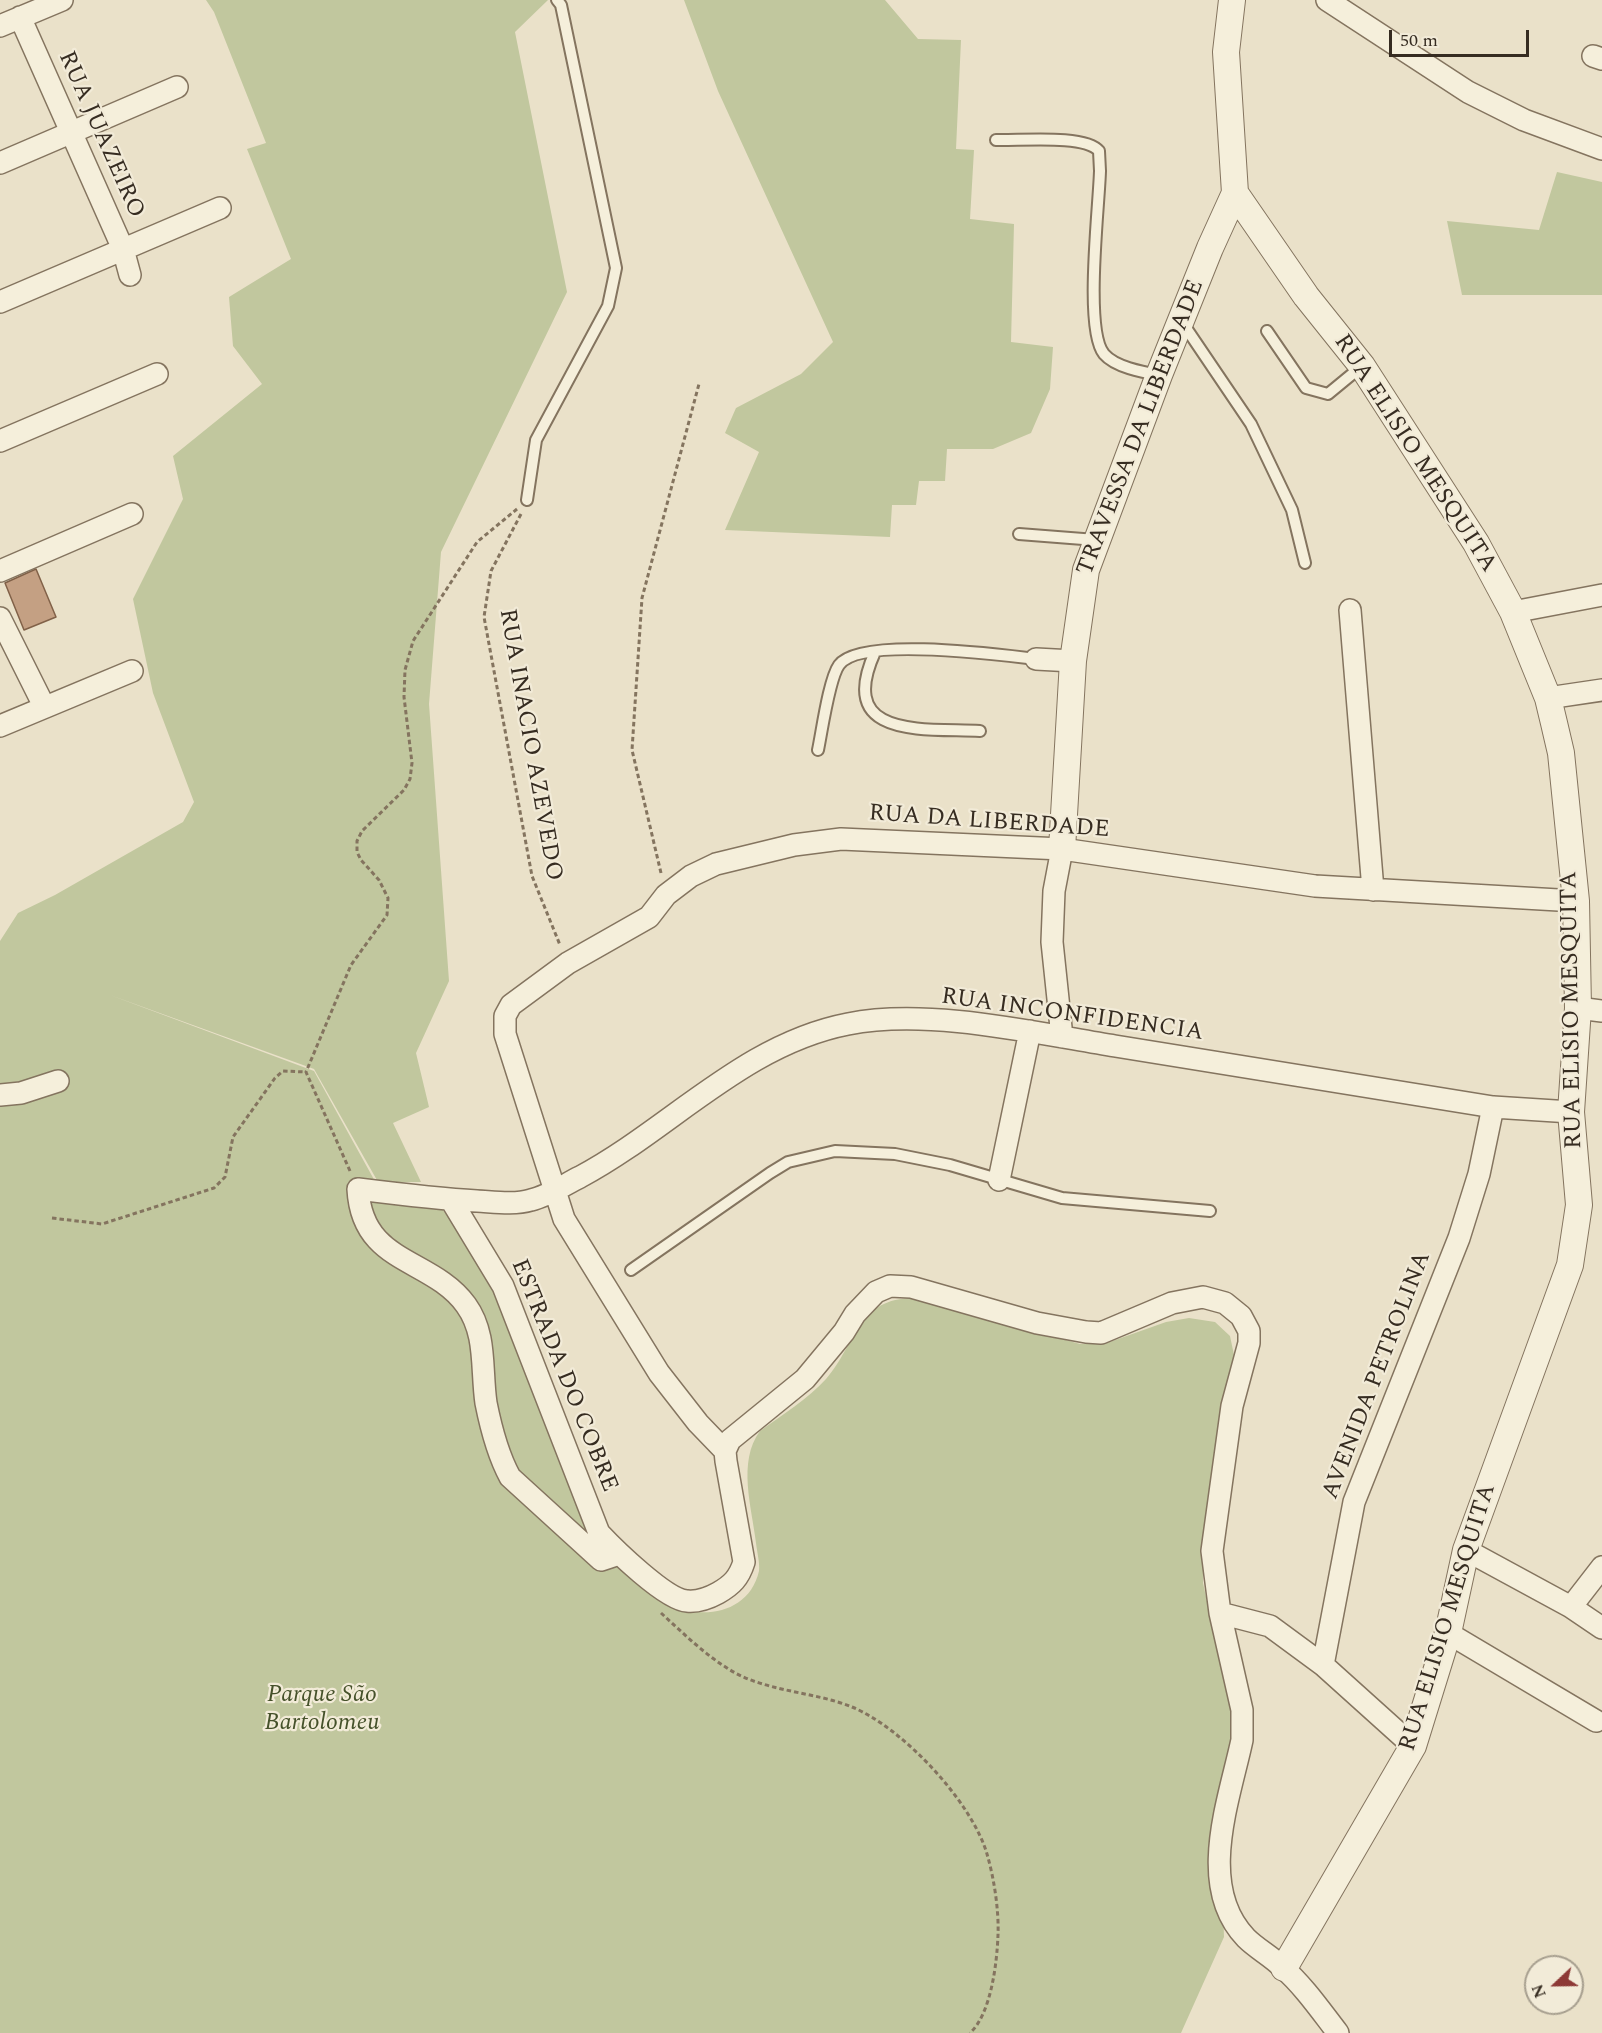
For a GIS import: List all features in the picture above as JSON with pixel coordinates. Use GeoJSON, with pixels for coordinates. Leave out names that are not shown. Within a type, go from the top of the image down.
{"type":"FeatureCollection","features":[{"type":"Feature","properties":{"kind":"street"},"geometry":{"type":"LineString","coordinates":[[0,26],[27,10],[62,0]]}},
{"type":"Feature","properties":{"kind":"street"},"geometry":{"type":"LineString","coordinates":[[1232,0],[1226,52],[1236,193]]}},
{"type":"Feature","properties":{"kind":"street"},"geometry":{"type":"LineString","coordinates":[[1327,0],[1468,92],[1524,120],[1602,149]]}},
{"type":"Feature","properties":{"kind":"street","name":"RUA JUAZEIRO"},"geometry":{"type":"LineString","coordinates":[[27,10],[71,134],[123,249],[130,275]]}},
{"type":"Feature","properties":{"kind":"street"},"geometry":{"type":"LineString","coordinates":[[0,163],[177,87]]}},
{"type":"Feature","properties":{"kind":"street","name":"TRAVESSA DA LIBERDADE"},"geometry":{"type":"LineString","coordinates":[[1062,849],[1073,661],[1081,595],[1096,540],[1159,375],[1236,193]]}},
{"type":"Feature","properties":{"kind":"street","name":"RUA ELISIO MESQUITA"},"geometry":{"type":"LineString","coordinates":[[1236,193],[1306,296],[1362,366],[1476,543],[1513,612],[1548,698],[1561,753],[1590,1010],[1571,1112],[1580,1205],[1569,1265],[1466,1550],[1448,1633],[1413,1746],[1284,1968]]}},
{"type":"Feature","properties":{"kind":"street"},"geometry":{"type":"LineString","coordinates":[[0,302],[219,208]]}},
{"type":"Feature","properties":{"kind":"street"},"geometry":{"type":"LineString","coordinates":[[0,441],[157,374]]}},
{"type":"Feature","properties":{"kind":"street"},"geometry":{"type":"LineString","coordinates":[[0,571],[132,514]]}},
{"type":"Feature","properties":{"kind":"street"},"geometry":{"type":"LineString","coordinates":[[1513,612],[1602,595]]}},
{"type":"Feature","properties":{"kind":"street"},"geometry":{"type":"LineString","coordinates":[[1350,610],[1373,890]]}},
{"type":"Feature","properties":{"kind":"street"},"geometry":{"type":"LineString","coordinates":[[0,618],[44,706]]}},
{"type":"Feature","properties":{"kind":"street"},"geometry":{"type":"LineString","coordinates":[[1036,659],[1073,661]]}},
{"type":"Feature","properties":{"kind":"street"},"geometry":{"type":"LineString","coordinates":[[0,726],[132,671]]}},
{"type":"Feature","properties":{"kind":"street"},"geometry":{"type":"LineString","coordinates":[[1548,698],[1602,690]]}},
{"type":"Feature","properties":{"kind":"street","name":"RUA DA LIBERDADE"},"geometry":{"type":"LineString","coordinates":[[554,1190],[505,1034],[505,1016],[511,1005],[568,963],[649,917],[666,895],[691,876],[716,864],[794,845],[841,839],[1062,849],[1315,886],[1576,901]]}},
{"type":"Feature","properties":{"kind":"street"},"geometry":{"type":"LineString","coordinates":[[1062,849],[1054,891],[1052,942],[1062,1037]]}},
{"type":"Feature","properties":{"kind":"street","name":"RUA INCONFIDENCIA"},"geometry":{"type":"LineString","coordinates":[[358,1189],[451,1200],[510,1203],[531,1200],[602,1165],[675,1116],[727,1077],[765,1055],[846,1024],[890,1019],[917,1019],[1030,1031],[1493,1107],[1571,1112]]}},
{"type":"Feature","properties":{"kind":"street"},"geometry":{"type":"LineString","coordinates":[[999,1180],[1030,1031]]}},
{"type":"Feature","properties":{"kind":"street"},"geometry":{"type":"LineString","coordinates":[[0,1095],[21,1093],[58,1081]]}},
{"type":"Feature","properties":{"kind":"street","name":"AVENIDA PETROLINA"},"geometry":{"type":"LineString","coordinates":[[1323,1665],[1354,1502],[1459,1238],[1479,1174],[1493,1107]]}},
{"type":"Feature","properties":{"kind":"street"},"geometry":{"type":"LineString","coordinates":[[358,1189],[359,1202],[375,1239],[398,1259],[444,1284],[465,1304],[475,1322],[484,1363],[486,1402],[501,1461],[510,1477],[601,1560],[619,1554]]}},
{"type":"Feature","properties":{"kind":"street"},"geometry":{"type":"LineString","coordinates":[[554,1190],[564,1219],[580,1248],[659,1373],[698,1423],[725,1450],[730,1440],[745,1426],[805,1379],[868,1299],[890,1286],[911,1287],[1037,1323],[1101,1333],[1172,1303],[1203,1297],[1225,1303],[1241,1316],[1249,1330],[1245,1364],[1232,1406],[1212,1551],[1220,1613],[1238,1692],[1242,1726],[1242,1740],[1219,1844],[1224,1897],[1232,1917],[1246,1937],[1284,1968],[1338,2033]]}},
{"type":"Feature","properties":{"kind":"street","name":"ESTRADA DO COBRE"},"geometry":{"type":"LineString","coordinates":[[451,1200],[503,1286],[599,1533],[619,1554],[671,1595],[686,1601],[707,1599],[739,1578],[744,1562],[725,1450]]}},
{"type":"Feature","properties":{"kind":"street"},"geometry":{"type":"LineString","coordinates":[[1466,1550],[1571,1607],[1602,1628]]}},
{"type":"Feature","properties":{"kind":"street"},"geometry":{"type":"LineString","coordinates":[[1571,1607],[1602,1567]]}},
{"type":"Feature","properties":{"kind":"street"},"geometry":{"type":"LineString","coordinates":[[1220,1613],[1270,1626],[1323,1665],[1413,1746]]}},
{"type":"Feature","properties":{"kind":"street"},"geometry":{"type":"LineString","coordinates":[[1448,1633],[1596,1721]]}},
{"type":"Feature","properties":{"kind":"lane"},"geometry":{"type":"LineString","coordinates":[[527,501],[536,440],[608,306],[616,268],[572,50],[561,5],[557,0]]}},
{"type":"Feature","properties":{"kind":"lane"},"geometry":{"type":"LineString","coordinates":[[996,140],[1089,143],[1099,151],[1093,316],[1097,342],[1104,355],[1113,360],[1140,372],[1159,375]]}},
{"type":"Feature","properties":{"kind":"lane"},"geometry":{"type":"LineString","coordinates":[[1181,321],[1251,424],[1292,510],[1305,563]]}},
{"type":"Feature","properties":{"kind":"lane"},"geometry":{"type":"LineString","coordinates":[[1267,331],[1306,388],[1328,394],[1362,366]]}},
{"type":"Feature","properties":{"kind":"lane"},"geometry":{"type":"LineString","coordinates":[[1020,534],[1096,540]]}},
{"type":"Feature","properties":{"kind":"lane"},"geometry":{"type":"LineString","coordinates":[[818,750],[839,665],[850,657],[875,652],[934,650],[1036,659]]}},
{"type":"Feature","properties":{"kind":"lane"},"geometry":{"type":"LineString","coordinates":[[875,652],[867,680],[868,698],[872,712],[883,722],[897,727],[980,732]]}},
{"type":"Feature","properties":{"kind":"lane"},"geometry":{"type":"LineString","coordinates":[[631,1270],[788,1162],[835,1151],[895,1154],[950,1165],[1062,1198],[1210,1210]]}},
{"type":"Feature","properties":{"kind":"path"},"geometry":{"type":"LineString","coordinates":[[666,895],[632,750],[642,598],[699,384]]}},
{"type":"Feature","properties":{"kind":"path","name":"RUA INACIO AZEVEDO"},"geometry":{"type":"LineString","coordinates":[[527,501],[491,571],[484,617],[532,876],[568,963]]}},
{"type":"Feature","properties":{"kind":"path"},"geometry":{"type":"LineString","coordinates":[[358,1189],[306,1072],[351,965],[387,915],[389,906],[379,880],[357,852],[357,841],[362,831],[404,790],[410,779],[412,764],[404,697],[405,670],[413,641],[477,542],[527,501]]}},
{"type":"Feature","properties":{"kind":"path"},"geometry":{"type":"LineString","coordinates":[[52,1218],[102,1224],[214,1188],[225,1177],[233,1137],[275,1078],[283,1071],[306,1072]]}},
{"type":"Feature","properties":{"kind":"path"},"geometry":{"type":"LineString","coordinates":[[653,1606],[728,1669],[767,1684],[853,1707],[891,1731],[921,1754],[965,1810],[987,1854],[999,1924],[997,1966],[978,2026],[970,2033]]}},
{"type":"Feature","properties":{"kind":"green space","name":"Parque São Bartolomeu"},"geometry":{"type":"Polygon","coordinates":[[[206,0],[548,0],[515,32],[567,292],[441,552],[429,704],[449,981],[416,1053],[429,1107],[393,1123],[421,1182],[378,1182],[314,1069],[110,995],[314,1071],[387,1203],[439,1205],[492,1274],[594,1535],[678,1608],[690,1611],[715,1611],[738,1603],[747,1595],[759,1571],[748,1486],[749,1457],[753,1443],[760,1431],[803,1400],[826,1379],[861,1324],[882,1305],[898,1299],[918,1298],[1080,1344],[1104,1344],[1166,1322],[1189,1318],[1215,1322],[1230,1336],[1234,1355],[1213,1466],[1203,1536],[1203,1583],[1213,1629],[1230,1675],[1232,1716],[1223,1908],[1224,1937],[1181,2033],[0,2033],[0,941],[18,913],[55,895],[183,822],[194,802],[153,693],[133,599],[183,499],[173,456],[262,384],[233,346],[229,297],[291,259],[247,149],[266,143],[214,12],[206,0]]]}},
{"type":"Feature","properties":{"kind":"green space"},"geometry":{"type":"Polygon","coordinates":[[[684,0],[885,0],[918,39],[961,40],[956,149],[974,150],[970,219],[1014,224],[1011,342],[1053,347],[1050,389],[1031,433],[993,449],[947,449],[945,481],[919,481],[916,505],[892,505],[890,537],[725,530],[759,452],[725,433],[736,408],[801,374],[833,342],[718,91],[684,0]]]}},
{"type":"Feature","properties":{"kind":"green space"},"geometry":{"type":"Polygon","coordinates":[[[1557,172],[1602,182],[1602,295],[1462,295],[1447,221],[1539,230],[1557,172]]]}},
{"type":"Feature","properties":{"kind":"building"},"geometry":{"type":"Polygon","coordinates":[[[36,569],[56,617],[24,630],[5,583],[36,569]]]}}]}
